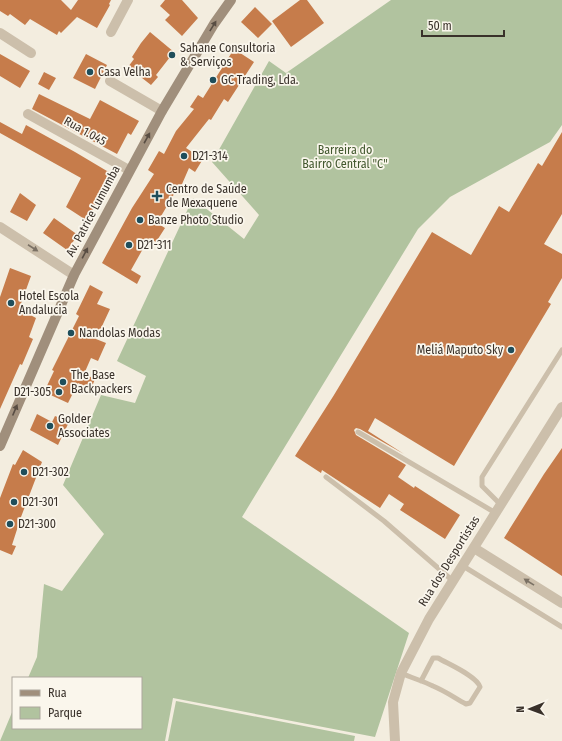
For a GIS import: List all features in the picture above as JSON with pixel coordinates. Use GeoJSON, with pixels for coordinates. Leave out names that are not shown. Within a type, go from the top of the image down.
{"type":"FeatureCollection","features":[{"type":"Feature","properties":{"kind":"main road","name":"Av. Patrice Lumumba"},"geometry":{"type":"LineString","coordinates":[[1,441],[74,275],[162,111],[214,24],[231,0]]}},
{"type":"Feature","properties":{"kind":"street"},"geometry":{"type":"LineString","coordinates":[[111,32],[128,0]]}},
{"type":"Feature","properties":{"kind":"street"},"geometry":{"type":"LineString","coordinates":[[0,34],[31,53]]}},
{"type":"Feature","properties":{"kind":"street"},"geometry":{"type":"LineString","coordinates":[[110,81],[162,111]]}},
{"type":"Feature","properties":{"kind":"street","name":"Rua 1.045"},"geometry":{"type":"LineString","coordinates":[[28,114],[129,170]]}},
{"type":"Feature","properties":{"kind":"street"},"geometry":{"type":"LineString","coordinates":[[0,227],[74,275]]}},
{"type":"Feature","properties":{"kind":"street","name":"Rua dos Desportistas"},"geometry":{"type":"LineString","coordinates":[[395,741],[393,702],[401,673],[429,619],[474,548],[497,508],[562,407]]}},
{"type":"Feature","properties":{"kind":"street"},"geometry":{"type":"LineString","coordinates":[[474,548],[562,603]]}},
{"type":"Feature","properties":{"kind":"lane"},"geometry":{"type":"LineString","coordinates":[[497,508],[482,486],[482,477],[562,350]]}},
{"type":"Feature","properties":{"kind":"lane"},"geometry":{"type":"LineString","coordinates":[[358,432],[497,508]]}},
{"type":"Feature","properties":{"kind":"lane"},"geometry":{"type":"LineString","coordinates":[[326,478],[384,521],[453,581]]}},
{"type":"Feature","properties":{"kind":"lane"},"geometry":{"type":"LineString","coordinates":[[462,566],[562,627]]}},
{"type":"Feature","properties":{"kind":"lane"},"geometry":{"type":"LineString","coordinates":[[401,673],[433,686],[466,704],[470,703],[480,687],[479,683],[469,676],[438,658],[433,658],[421,681]]}},
{"type":"Feature","properties":{"kind":"green space","name":"Barreira do Bairro Central \"C\""},"geometry":{"type":"Polygon","coordinates":[[[391,0],[562,0],[562,125],[550,142],[450,197],[418,229],[242,517],[409,633],[375,737],[173,698],[165,741],[0,741],[12,712],[12,729],[142,729],[142,677],[28,677],[37,657],[44,584],[62,591],[104,534],[63,485],[101,395],[135,403],[146,376],[117,361],[193,198],[244,239],[259,215],[212,162],[269,61],[286,73],[391,0]]]}},
{"type":"Feature","properties":{"kind":"green space"},"geometry":{"type":"Polygon","coordinates":[[[176,701],[355,736],[354,741],[168,741],[176,701]]]}},
{"type":"Feature","properties":{"kind":"building"},"geometry":{"type":"Polygon","coordinates":[[[0,0],[61,0],[71,10],[78,0],[111,0],[110,5],[97,28],[77,17],[61,33],[59,31],[57,35],[30,19],[25,25],[10,14],[8,16],[0,11],[0,0]]]}},
{"type":"Feature","properties":{"kind":"building"},"geometry":{"type":"Polygon","coordinates":[[[165,0],[182,0],[198,18],[182,36],[165,20],[170,15],[160,6],[165,0]]]}},
{"type":"Feature","properties":{"kind":"building"},"geometry":{"type":"Polygon","coordinates":[[[300,0],[307,0],[324,23],[291,47],[272,21],[300,0]]]}},
{"type":"Feature","properties":{"kind":"building"},"geometry":{"type":"Polygon","coordinates":[[[255,7],[272,24],[258,38],[241,22],[255,7]]]}},
{"type":"Feature","properties":{"kind":"building"},"geometry":{"type":"Polygon","coordinates":[[[150,32],[174,52],[156,75],[158,77],[151,85],[128,67],[134,59],[132,57],[150,32]]]}},
{"type":"Feature","properties":{"kind":"building"},"geometry":{"type":"Polygon","coordinates":[[[234,49],[254,62],[228,102],[224,99],[211,120],[209,119],[186,148],[203,159],[195,172],[189,168],[179,191],[177,189],[157,223],[165,228],[156,242],[149,238],[131,270],[141,276],[137,284],[102,263],[132,208],[154,174],[148,170],[159,151],[164,154],[176,131],[194,109],[190,107],[198,95],[203,98],[234,49]]]}},
{"type":"Feature","properties":{"kind":"building"},"geometry":{"type":"Polygon","coordinates":[[[0,54],[30,71],[20,88],[0,76],[0,54]]]}},
{"type":"Feature","properties":{"kind":"building","name":"Casa Velha"},"geometry":{"type":"Polygon","coordinates":[[[86,54],[107,65],[95,89],[73,78],[86,54]]]}},
{"type":"Feature","properties":{"kind":"building"},"geometry":{"type":"Polygon","coordinates":[[[44,72],[56,78],[49,90],[38,84],[44,72]]]}},
{"type":"Feature","properties":{"kind":"building"},"geometry":{"type":"Polygon","coordinates":[[[39,94],[90,119],[100,100],[139,121],[131,135],[128,133],[117,154],[32,109],[39,94]]]}},
{"type":"Feature","properties":{"kind":"building"},"geometry":{"type":"Polygon","coordinates":[[[0,122],[22,134],[26,125],[112,174],[94,203],[96,204],[86,220],[66,207],[81,178],[0,133],[0,122]]]}},
{"type":"Feature","properties":{"kind":"building"},"geometry":{"type":"Polygon","coordinates":[[[562,132],[562,214],[544,244],[562,254],[562,278],[548,302],[551,304],[454,466],[375,418],[368,431],[404,454],[360,429],[356,428],[354,430],[356,435],[406,465],[398,477],[414,488],[415,486],[460,515],[445,539],[400,510],[404,504],[389,494],[380,508],[322,470],[321,473],[295,456],[334,395],[432,232],[471,255],[499,206],[509,212],[538,163],[542,166],[562,132]]]}},
{"type":"Feature","properties":{"kind":"building"},"geometry":{"type":"Polygon","coordinates":[[[20,193],[36,205],[27,221],[10,212],[20,193]]]}},
{"type":"Feature","properties":{"kind":"building"},"geometry":{"type":"Polygon","coordinates":[[[54,218],[78,235],[67,250],[43,233],[54,218]]]}},
{"type":"Feature","properties":{"kind":"building"},"geometry":{"type":"Polygon","coordinates":[[[10,268],[31,276],[19,309],[36,318],[29,337],[33,339],[0,409],[0,297],[10,268]]]}},
{"type":"Feature","properties":{"kind":"building"},"geometry":{"type":"Polygon","coordinates":[[[90,285],[103,292],[97,304],[110,309],[96,339],[106,343],[98,361],[91,358],[84,374],[95,379],[91,389],[78,383],[68,403],[44,392],[54,371],[52,370],[79,316],[76,314],[90,285]]]}},
{"type":"Feature","properties":{"kind":"building","name":"Golder Associates"},"geometry":{"type":"Polygon","coordinates":[[[37,414],[52,422],[55,416],[69,422],[58,445],[30,430],[37,414]]]}},
{"type":"Feature","properties":{"kind":"building"},"geometry":{"type":"Polygon","coordinates":[[[562,448],[562,576],[504,538],[562,448]]]}},
{"type":"Feature","properties":{"kind":"building"},"geometry":{"type":"Polygon","coordinates":[[[23,450],[42,462],[21,517],[12,545],[16,546],[12,555],[0,550],[0,498],[13,464],[15,465],[23,450]]]}},
{"type":"Feature","properties":{"kind":"place","name":"Sahane Consultoria & Serviços"},"geometry":{"type":"Point","coordinates":[172,55]}},
{"type":"Feature","properties":{"kind":"place","name":"Casa Velha"},"geometry":{"type":"Point","coordinates":[90,72]}},
{"type":"Feature","properties":{"kind":"place","name":"GC Trading, Lda."},"geometry":{"type":"Point","coordinates":[213,80]}},
{"type":"Feature","properties":{"kind":"place","name":"D21-314"},"geometry":{"type":"Point","coordinates":[184,156]}},
{"type":"Feature","properties":{"kind":"place","name":"Centro de Saúde de Mexaquene"},"geometry":{"type":"Point","coordinates":[157,196]}},
{"type":"Feature","properties":{"kind":"place","name":"Banze Photo Studio"},"geometry":{"type":"Point","coordinates":[140,220]}},
{"type":"Feature","properties":{"kind":"place","name":"D21-311"},"geometry":{"type":"Point","coordinates":[129,245]}},
{"type":"Feature","properties":{"kind":"place","name":"Hotel Escola Andalucia"},"geometry":{"type":"Point","coordinates":[11,303]}},
{"type":"Feature","properties":{"kind":"place","name":"Nandolas Modas"},"geometry":{"type":"Point","coordinates":[71,333]}},
{"type":"Feature","properties":{"kind":"place","name":"Meliá Maputo Sky"},"geometry":{"type":"Point","coordinates":[511,350]}},
{"type":"Feature","properties":{"kind":"place","name":"The Base Backpackers"},"geometry":{"type":"Point","coordinates":[63,382]}},
{"type":"Feature","properties":{"kind":"place","name":"D21-305"},"geometry":{"type":"Point","coordinates":[59,392]}},
{"type":"Feature","properties":{"kind":"place","name":"Golder Associates"},"geometry":{"type":"Point","coordinates":[50,426]}},
{"type":"Feature","properties":{"kind":"place","name":"D21-302"},"geometry":{"type":"Point","coordinates":[24,472]}},
{"type":"Feature","properties":{"kind":"place","name":"D21-301"},"geometry":{"type":"Point","coordinates":[14,502]}},
{"type":"Feature","properties":{"kind":"place","name":"D21-300"},"geometry":{"type":"Point","coordinates":[10,524]}}]}
